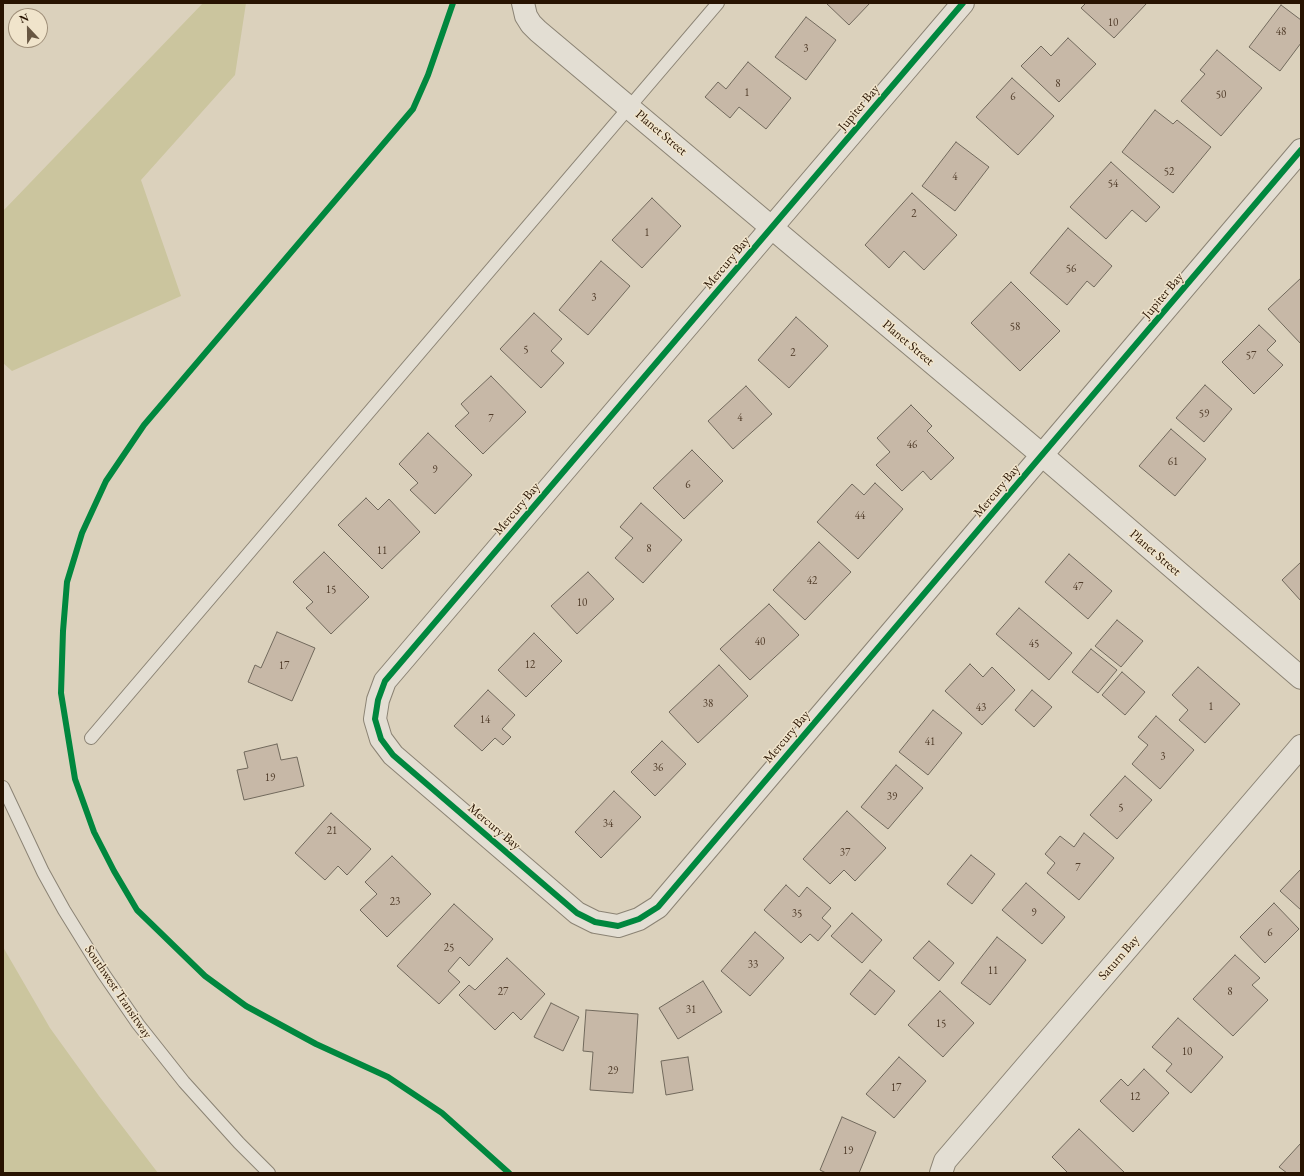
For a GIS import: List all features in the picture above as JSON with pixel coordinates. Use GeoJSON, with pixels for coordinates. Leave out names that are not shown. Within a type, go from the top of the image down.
{"type":"FeatureCollection","features":[{"type":"Feature","properties":{"kind":"street","name":"Planet Street"},"geometry":{"type":"LineString","coordinates":[[523,3],[526,16],[531,24],[1042,455],[1301,678]]}},
{"type":"Feature","properties":{"kind":"street","name":"Jupiter Bay"},"geometry":{"type":"LineString","coordinates":[[772,227],[963,3]]}},
{"type":"Feature","properties":{"kind":"street","name":"Jupiter Bay"},"geometry":{"type":"LineString","coordinates":[[1042,455],[1301,150]]}},
{"type":"Feature","properties":{"kind":"street","name":"Mercury Bay"},"geometry":{"type":"LineString","coordinates":[[772,227],[385,681],[378,700],[375,720],[381,739],[393,755],[577,913],[595,922],[618,926],[640,920],[658,907],[1042,455]]}},
{"type":"Feature","properties":{"kind":"street","name":"Saturn Bay"},"geometry":{"type":"LineString","coordinates":[[941,1173],[946,1161],[1301,746]]}},
{"type":"Feature","properties":{"kind":"lane"},"geometry":{"type":"LineString","coordinates":[[91,738],[718,3]]}},
{"type":"Feature","properties":{"kind":"lane","name":"Southwest Transitway"},"geometry":{"type":"LineString","coordinates":[[3,787],[43,872],[64,910],[103,973],[138,1024],[189,1087],[239,1143],[270,1173]]}},
{"type":"Feature","properties":{"kind":"shaded area"},"geometry":{"type":"Polygon","coordinates":[[[203,3],[246,3],[235,75],[141,180],[181,296],[12,371],[3,363],[3,211],[203,3]]]}},
{"type":"Feature","properties":{"kind":"shaded area"},"geometry":{"type":"Polygon","coordinates":[[[3,947],[50,1028],[99,1096],[158,1173],[3,1173],[3,947]]]}},
{"type":"Feature","properties":{"kind":"building"},"geometry":{"type":"Polygon","coordinates":[[[826,3],[870,3],[849,25],[826,3]]]}},
{"type":"Feature","properties":{"kind":"building"},"geometry":{"type":"Polygon","coordinates":[[[1086,3],[1147,3],[1114,38],[1081,8],[1086,3]]]}},
{"type":"Feature","properties":{"kind":"building"},"geometry":{"type":"Polygon","coordinates":[[[1281,5],[1301,20],[1301,43],[1280,71],[1249,47],[1281,5]]]}},
{"type":"Feature","properties":{"kind":"building"},"geometry":{"type":"Polygon","coordinates":[[[806,17],[836,40],[806,80],[775,57],[806,17]]]}},
{"type":"Feature","properties":{"kind":"building"},"geometry":{"type":"Polygon","coordinates":[[[1068,38],[1096,64],[1059,102],[1021,66],[1041,46],[1051,56],[1068,38]]]}},
{"type":"Feature","properties":{"kind":"building"},"geometry":{"type":"Polygon","coordinates":[[[1217,50],[1262,88],[1221,136],[1181,101],[1205,74],[1200,70],[1217,50]]]}},
{"type":"Feature","properties":{"kind":"building"},"geometry":{"type":"Polygon","coordinates":[[[748,62],[791,98],[766,129],[739,107],[730,118],[705,97],[718,82],[726,89],[748,62]]]}},
{"type":"Feature","properties":{"kind":"building"},"geometry":{"type":"Polygon","coordinates":[[[1012,78],[1054,116],[1018,155],[976,117],[1012,78]]]}},
{"type":"Feature","properties":{"kind":"building"},"geometry":{"type":"Polygon","coordinates":[[[1155,110],[1173,124],[1177,120],[1211,147],[1173,193],[1122,152],[1155,110]]]}},
{"type":"Feature","properties":{"kind":"building"},"geometry":{"type":"Polygon","coordinates":[[[956,142],[989,167],[955,211],[922,186],[956,142]]]}},
{"type":"Feature","properties":{"kind":"building"},"geometry":{"type":"Polygon","coordinates":[[[1111,162],[1160,207],[1146,222],[1132,210],[1106,239],[1070,207],[1111,162]]]}},
{"type":"Feature","properties":{"kind":"building"},"geometry":{"type":"Polygon","coordinates":[[[912,193],[957,235],[924,270],[904,251],[889,268],[865,245],[912,193]]]}},
{"type":"Feature","properties":{"kind":"building"},"geometry":{"type":"Polygon","coordinates":[[[652,198],[681,226],[642,268],[612,240],[652,198]]]}},
{"type":"Feature","properties":{"kind":"building"},"geometry":{"type":"Polygon","coordinates":[[[1068,228],[1112,266],[1094,287],[1087,281],[1067,305],[1030,273],[1068,228]]]}},
{"type":"Feature","properties":{"kind":"building"},"geometry":{"type":"Polygon","coordinates":[[[601,261],[630,286],[588,335],[559,310],[601,261]]]}},
{"type":"Feature","properties":{"kind":"building"},"geometry":{"type":"Polygon","coordinates":[[[1301,278],[1301,344],[1268,309],[1301,278]]]}},
{"type":"Feature","properties":{"kind":"building"},"geometry":{"type":"Polygon","coordinates":[[[1011,282],[1060,331],[1020,371],[971,323],[1011,282]]]}},
{"type":"Feature","properties":{"kind":"building"},"geometry":{"type":"Polygon","coordinates":[[[534,313],[562,339],[551,351],[564,363],[541,388],[500,349],[534,313]]]}},
{"type":"Feature","properties":{"kind":"building"},"geometry":{"type":"Polygon","coordinates":[[[796,317],[828,346],[789,388],[758,360],[796,317]]]}},
{"type":"Feature","properties":{"kind":"building"},"geometry":{"type":"Polygon","coordinates":[[[1259,325],[1276,341],[1267,350],[1283,365],[1254,394],[1222,362],[1259,325]]]}},
{"type":"Feature","properties":{"kind":"building"},"geometry":{"type":"Polygon","coordinates":[[[491,376],[526,412],[483,454],[455,426],[469,413],[461,404],[491,376]]]}},
{"type":"Feature","properties":{"kind":"building"},"geometry":{"type":"Polygon","coordinates":[[[1205,385],[1232,409],[1204,442],[1176,418],[1205,385]]]}},
{"type":"Feature","properties":{"kind":"building"},"geometry":{"type":"Polygon","coordinates":[[[746,386],[772,414],[733,449],[708,421],[746,386]]]}},
{"type":"Feature","properties":{"kind":"building"},"geometry":{"type":"Polygon","coordinates":[[[911,405],[932,426],[927,431],[954,458],[931,480],[923,471],[902,491],[876,465],[890,452],[877,438],[911,405]]]}},
{"type":"Feature","properties":{"kind":"building"},"geometry":{"type":"Polygon","coordinates":[[[1171,429],[1206,459],[1175,496],[1139,466],[1171,429]]]}},
{"type":"Feature","properties":{"kind":"building"},"geometry":{"type":"Polygon","coordinates":[[[428,433],[472,475],[435,514],[410,490],[418,483],[399,464],[428,433]]]}},
{"type":"Feature","properties":{"kind":"building"},"geometry":{"type":"Polygon","coordinates":[[[692,450],[723,481],[684,519],[653,488],[692,450]]]}},
{"type":"Feature","properties":{"kind":"building"},"geometry":{"type":"Polygon","coordinates":[[[875,483],[903,509],[858,559],[817,522],[852,484],[864,495],[875,483]]]}},
{"type":"Feature","properties":{"kind":"building"},"geometry":{"type":"Polygon","coordinates":[[[366,498],[378,510],[389,499],[420,532],[382,569],[338,525],[366,498]]]}},
{"type":"Feature","properties":{"kind":"building"},"geometry":{"type":"Polygon","coordinates":[[[641,503],[682,540],[643,583],[615,558],[633,538],[620,527],[641,503]]]}},
{"type":"Feature","properties":{"kind":"building"},"geometry":{"type":"Polygon","coordinates":[[[819,542],[851,572],[805,620],[773,590],[819,542]]]}},
{"type":"Feature","properties":{"kind":"building"},"geometry":{"type":"Polygon","coordinates":[[[324,552],[369,597],[331,634],[306,608],[313,602],[293,582],[324,552]]]}},
{"type":"Feature","properties":{"kind":"building"},"geometry":{"type":"Polygon","coordinates":[[[1069,554],[1112,591],[1088,619],[1045,582],[1069,554]]]}},
{"type":"Feature","properties":{"kind":"building"},"geometry":{"type":"Polygon","coordinates":[[[1301,562],[1301,601],[1282,580],[1301,562]]]}},
{"type":"Feature","properties":{"kind":"building"},"geometry":{"type":"Polygon","coordinates":[[[588,572],[614,599],[577,634],[551,606],[588,572]]]}},
{"type":"Feature","properties":{"kind":"building"},"geometry":{"type":"Polygon","coordinates":[[[769,604],[799,635],[750,680],[720,649],[769,604]]]}},
{"type":"Feature","properties":{"kind":"building"},"geometry":{"type":"Polygon","coordinates":[[[1019,608],[1072,653],[1049,680],[996,634],[1019,608]]]}},
{"type":"Feature","properties":{"kind":"building"},"geometry":{"type":"Polygon","coordinates":[[[1117,620],[1143,641],[1121,667],[1095,646],[1117,620]]]}},
{"type":"Feature","properties":{"kind":"building"},"geometry":{"type":"Polygon","coordinates":[[[277,632],[315,648],[292,701],[248,682],[255,665],[261,668],[277,632]]]}},
{"type":"Feature","properties":{"kind":"building"},"geometry":{"type":"Polygon","coordinates":[[[534,633],[562,661],[526,697],[498,670],[534,633]]]}},
{"type":"Feature","properties":{"kind":"building"},"geometry":{"type":"Polygon","coordinates":[[[1091,649],[1117,670],[1098,693],[1072,672],[1091,649]]]}},
{"type":"Feature","properties":{"kind":"building"},"geometry":{"type":"Polygon","coordinates":[[[970,664],[983,677],[992,667],[1015,690],[982,725],[945,691],[970,664]]]}},
{"type":"Feature","properties":{"kind":"building"},"geometry":{"type":"Polygon","coordinates":[[[719,665],[748,696],[698,743],[669,712],[719,665]]]}},
{"type":"Feature","properties":{"kind":"building"},"geometry":{"type":"Polygon","coordinates":[[[1198,667],[1240,704],[1205,743],[1179,720],[1188,710],[1172,695],[1198,667]]]}},
{"type":"Feature","properties":{"kind":"building"},"geometry":{"type":"Polygon","coordinates":[[[1122,672],[1145,692],[1125,715],[1102,695],[1122,672]]]}},
{"type":"Feature","properties":{"kind":"building"},"geometry":{"type":"Polygon","coordinates":[[[488,690],[515,715],[502,729],[511,737],[503,745],[495,738],[482,751],[454,726],[488,690]]]}},
{"type":"Feature","properties":{"kind":"building"},"geometry":{"type":"Polygon","coordinates":[[[1032,690],[1052,707],[1034,727],[1015,710],[1032,690]]]}},
{"type":"Feature","properties":{"kind":"building"},"geometry":{"type":"Polygon","coordinates":[[[933,710],[962,733],[928,775],[899,752],[933,710]]]}},
{"type":"Feature","properties":{"kind":"building"},"geometry":{"type":"Polygon","coordinates":[[[1156,716],[1194,750],[1160,789],[1132,764],[1148,745],[1138,737],[1156,716]]]}},
{"type":"Feature","properties":{"kind":"building"},"geometry":{"type":"Polygon","coordinates":[[[662,741],[686,764],[655,796],[631,772],[662,741]]]}},
{"type":"Feature","properties":{"kind":"building"},"geometry":{"type":"Polygon","coordinates":[[[277,744],[281,760],[297,757],[304,786],[244,800],[237,770],[248,768],[244,752],[277,744]]]}},
{"type":"Feature","properties":{"kind":"building"},"geometry":{"type":"Polygon","coordinates":[[[896,765],[923,788],[888,829],[861,807],[896,765]]]}},
{"type":"Feature","properties":{"kind":"building"},"geometry":{"type":"Polygon","coordinates":[[[1125,776],[1152,800],[1117,839],[1090,815],[1125,776]]]}},
{"type":"Feature","properties":{"kind":"building"},"geometry":{"type":"Polygon","coordinates":[[[614,791],[641,817],[601,858],[575,832],[614,791]]]}},
{"type":"Feature","properties":{"kind":"building"},"geometry":{"type":"Polygon","coordinates":[[[847,811],[886,848],[855,881],[844,870],[830,884],[803,859],[847,811]]]}},
{"type":"Feature","properties":{"kind":"building"},"geometry":{"type":"Polygon","coordinates":[[[331,813],[371,849],[347,875],[338,866],[325,880],[295,853],[331,813]]]}},
{"type":"Feature","properties":{"kind":"building"},"geometry":{"type":"Polygon","coordinates":[[[1084,833],[1114,858],[1079,900],[1047,873],[1055,863],[1045,854],[1060,836],[1074,847],[1084,833]]]}},
{"type":"Feature","properties":{"kind":"building"},"geometry":{"type":"Polygon","coordinates":[[[971,855],[995,874],[972,904],[947,884],[971,855]]]}},
{"type":"Feature","properties":{"kind":"building"},"geometry":{"type":"Polygon","coordinates":[[[392,856],[431,894],[387,937],[360,910],[377,894],[365,882],[392,856]]]}},
{"type":"Feature","properties":{"kind":"building"},"geometry":{"type":"Polygon","coordinates":[[[1301,869],[1301,910],[1280,891],[1301,869]]]}},
{"type":"Feature","properties":{"kind":"building"},"geometry":{"type":"Polygon","coordinates":[[[1026,883],[1065,917],[1042,944],[1002,910],[1026,883]]]}},
{"type":"Feature","properties":{"kind":"building"},"geometry":{"type":"Polygon","coordinates":[[[786,885],[799,897],[807,887],[831,908],[822,918],[831,926],[818,941],[810,934],[801,943],[764,910],[786,885]]]}},
{"type":"Feature","properties":{"kind":"building"},"geometry":{"type":"Polygon","coordinates":[[[1274,903],[1299,929],[1265,963],[1240,937],[1274,903]]]}},
{"type":"Feature","properties":{"kind":"building"},"geometry":{"type":"Polygon","coordinates":[[[454,904],[493,939],[469,966],[460,957],[448,971],[460,982],[439,1004],[397,966],[454,904]]]}},
{"type":"Feature","properties":{"kind":"building"},"geometry":{"type":"Polygon","coordinates":[[[852,913],[882,940],[862,963],[831,936],[852,913]]]}},
{"type":"Feature","properties":{"kind":"building"},"geometry":{"type":"Polygon","coordinates":[[[755,932],[784,958],[750,996],[721,971],[755,932]]]}},
{"type":"Feature","properties":{"kind":"building"},"geometry":{"type":"Polygon","coordinates":[[[997,937],[1026,960],[990,1005],[961,983],[997,937]]]}},
{"type":"Feature","properties":{"kind":"building"},"geometry":{"type":"Polygon","coordinates":[[[929,941],[954,963],[939,981],[913,958],[929,941]]]}},
{"type":"Feature","properties":{"kind":"building"},"geometry":{"type":"Polygon","coordinates":[[[1235,955],[1260,978],[1252,985],[1268,1000],[1233,1036],[1193,999],[1235,955]]]}},
{"type":"Feature","properties":{"kind":"building"},"geometry":{"type":"Polygon","coordinates":[[[507,958],[545,994],[521,1020],[513,1012],[495,1030],[459,995],[469,985],[475,990],[507,958]]]}},
{"type":"Feature","properties":{"kind":"building"},"geometry":{"type":"Polygon","coordinates":[[[870,970],[895,991],[875,1015],[850,994],[870,970]]]}},
{"type":"Feature","properties":{"kind":"building"},"geometry":{"type":"Polygon","coordinates":[[[703,981],[722,1012],[678,1039],[659,1008],[703,981]]]}},
{"type":"Feature","properties":{"kind":"building"},"geometry":{"type":"Polygon","coordinates":[[[940,991],[974,1023],[943,1057],[908,1025],[940,991]]]}},
{"type":"Feature","properties":{"kind":"building"},"geometry":{"type":"Polygon","coordinates":[[[551,1003],[579,1017],[563,1051],[534,1037],[551,1003]]]}},
{"type":"Feature","properties":{"kind":"building"},"geometry":{"type":"Polygon","coordinates":[[[586,1010],[638,1014],[633,1093],[590,1090],[593,1052],[583,1051],[586,1010]]]}},
{"type":"Feature","properties":{"kind":"building"},"geometry":{"type":"Polygon","coordinates":[[[1178,1018],[1223,1057],[1191,1093],[1166,1071],[1172,1064],[1152,1047],[1178,1018]]]}},
{"type":"Feature","properties":{"kind":"building"},"geometry":{"type":"Polygon","coordinates":[[[688,1057],[693,1090],[666,1095],[661,1061],[688,1057]]]}},
{"type":"Feature","properties":{"kind":"building"},"geometry":{"type":"Polygon","coordinates":[[[899,1057],[926,1081],[894,1118],[866,1094],[899,1057]]]}},
{"type":"Feature","properties":{"kind":"building"},"geometry":{"type":"Polygon","coordinates":[[[1144,1069],[1169,1093],[1133,1132],[1100,1101],[1121,1079],[1128,1086],[1144,1069]]]}},
{"type":"Feature","properties":{"kind":"building"},"geometry":{"type":"Polygon","coordinates":[[[842,1117],[876,1132],[859,1173],[826,1173],[820,1170],[842,1117]]]}},
{"type":"Feature","properties":{"kind":"building"},"geometry":{"type":"Polygon","coordinates":[[[1079,1129],[1124,1172],[1068,1173],[1052,1157],[1079,1129]]]}},
{"type":"Feature","properties":{"kind":"building"},"geometry":{"type":"Polygon","coordinates":[[[1301,1143],[1301,1173],[1287,1173],[1279,1167],[1301,1143]]]}},
{"type":"Feature","properties":{"kind":"cycle path"},"geometry":{"type":"LineString","coordinates":[[453,3],[428,75],[413,109],[144,425],[106,481],[82,533],[67,582],[63,631],[61,693],[75,779],[94,832],[114,871],[137,910],[205,976],[246,1006],[316,1044],[388,1077],[442,1113],[509,1173]]}},
{"type":"Feature","properties":{"kind":"cycle path"},"geometry":{"type":"LineString","coordinates":[[963,3],[385,681],[378,700],[375,719],[381,739],[393,755],[577,913],[595,922],[618,926],[639,919],[658,907],[1301,150]]}}]}
